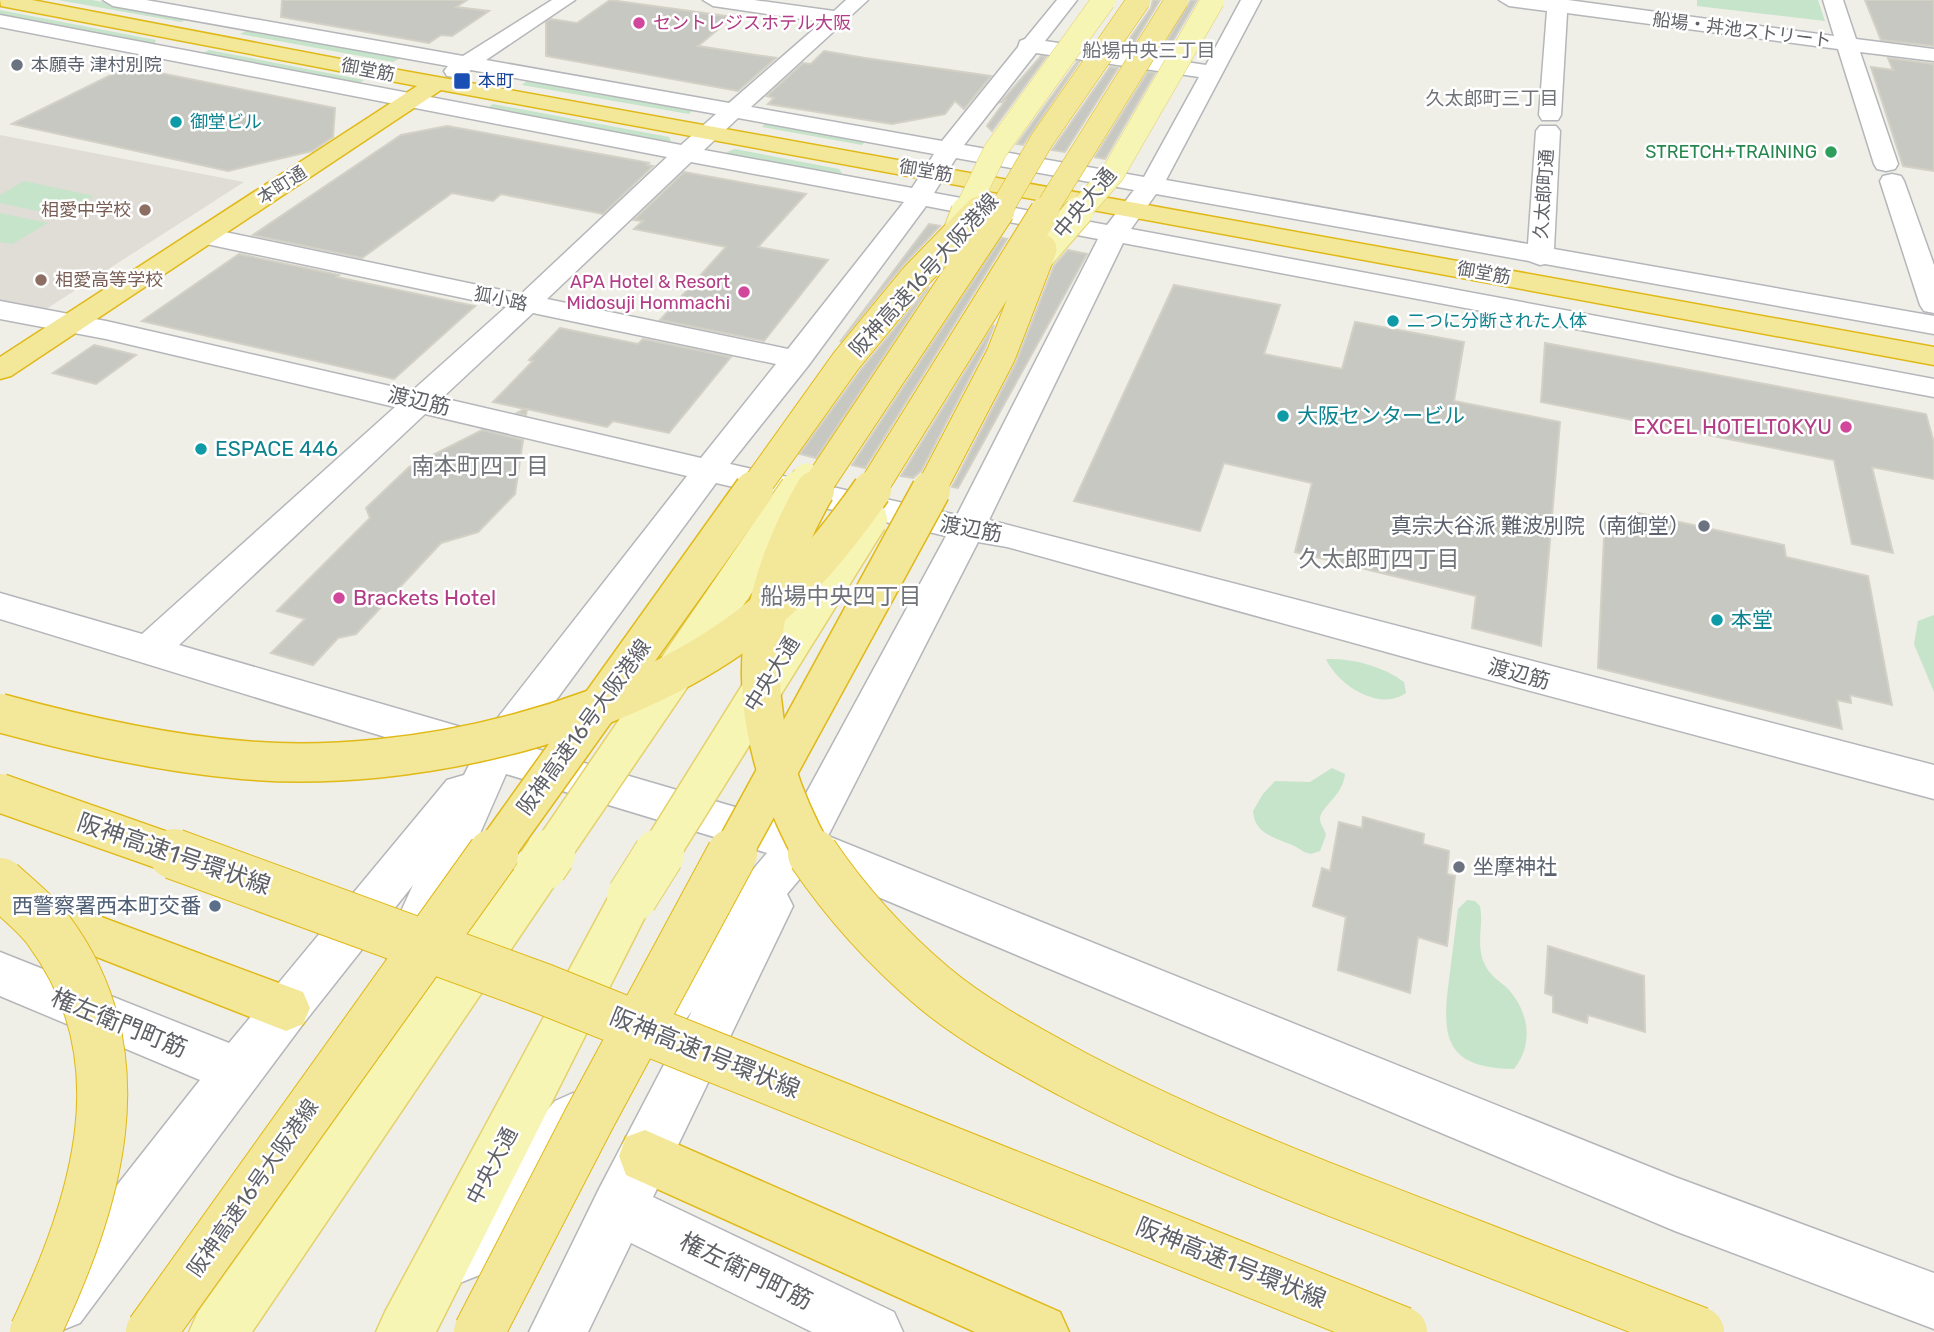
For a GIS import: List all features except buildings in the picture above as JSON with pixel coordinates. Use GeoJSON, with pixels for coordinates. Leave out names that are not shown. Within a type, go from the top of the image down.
{"type":"FeatureCollection","features":[{"type":"Feature","properties":{"kind":"highway","name":"御堂筋"},"geometry":{"type":"LineString","coordinates":[[1,0],[710,132],[928,185],[1035,191],[1108,224],[1934,356]]}},
{"type":"Feature","properties":{"kind":"highway"},"geometry":{"type":"LineString","coordinates":[[1139,0],[1041,143],[974,253],[816,486],[793,529],[780,564],[763,627],[759,677],[761,719],[771,766],[789,814],[820,865],[865,924],[935,988],[1014,1042],[1123,1102],[1279,1170],[1699,1332]]}},
{"type":"Feature","properties":{"kind":"highway"},"geometry":{"type":"LineString","coordinates":[[0,713],[96,741],[180,756],[263,763],[382,760],[452,750],[528,733],[570,719],[689,664],[741,634],[820,559],[853,517],[941,380],[1094,161],[1177,0]]}},
{"type":"Feature","properties":{"kind":"highway","name":"本町通"},"geometry":{"type":"LineString","coordinates":[[0,370],[437,83]]}},
{"type":"Feature","properties":{"kind":"highway","name":"阪神高速16号大阪港線"},"geometry":{"type":"LineString","coordinates":[[151,1332],[846,361],[915,277],[1041,143]]}},
{"type":"Feature","properties":{"kind":"highway"},"geometry":{"type":"LineString","coordinates":[[478,1332],[589,1119],[985,390],[1010,333],[1060,201],[1094,161]]}},
{"type":"Feature","properties":{"kind":"highway","name":"阪神高速1号環状線"},"geometry":{"type":"LineString","coordinates":[[0,793],[283,892],[541,988],[1402,1332]]}},
{"type":"Feature","properties":{"kind":"highway"},"geometry":{"type":"LineString","coordinates":[[0,883],[27,904],[73,964],[88,996],[99,1033],[104,1076],[104,1118],[89,1197],[64,1269],[36,1332]]}},
{"type":"Feature","properties":{"kind":"highway"},"geometry":{"type":"LineString","coordinates":[[0,899],[286,1008]]}},
{"type":"Feature","properties":{"kind":"highway"},"geometry":{"type":"LineString","coordinates":[[645,1156],[1040,1332]]}},
{"type":"Feature","properties":{"kind":"main road"},"geometry":{"type":"LineString","coordinates":[[218,1332],[272,1250],[542,866],[938,288],[972,195],[995,150],[1104,0]]}},
{"type":"Feature","properties":{"kind":"main road","name":"中央大通"},"geometry":{"type":"LineString","coordinates":[[412,1319],[632,897],[1006,296],[1113,173],[1213,0]]}},
{"type":"Feature","properties":{"kind":"street"},"geometry":{"type":"LineString","coordinates":[[113,0],[996,159],[1094,161],[1151,187],[1934,325]]}},
{"type":"Feature","properties":{"kind":"street","name":"本町通"},"geometry":{"type":"LineString","coordinates":[[437,83],[565,0]]}},
{"type":"Feature","properties":{"kind":"street"},"geometry":{"type":"LineString","coordinates":[[713,0],[839,18]]}},
{"type":"Feature","properties":{"kind":"street"},"geometry":{"type":"LineString","coordinates":[[150,649],[526,304],[686,153],[858,0]]}},
{"type":"Feature","properties":{"kind":"street"},"geometry":{"type":"LineString","coordinates":[[36,1332],[286,1008],[495,752],[708,471],[797,360],[928,185],[949,150],[1066,0]]}},
{"type":"Feature","properties":{"kind":"street","name":"中央大通"},"geometry":{"type":"LineString","coordinates":[[412,1319],[801,845],[967,528],[1108,224],[1151,187],[1251,0]]}},
{"type":"Feature","properties":{"kind":"street","name":"船場・丼池ストリート"},"geometry":{"type":"LineString","coordinates":[[1509,0],[1558,3],[1934,55]]}},
{"type":"Feature","properties":{"kind":"street"},"geometry":{"type":"LineString","coordinates":[[1833,0],[1934,305]]}},
{"type":"Feature","properties":{"kind":"street","name":"久太郎町通"},"geometry":{"type":"LineString","coordinates":[[1540,257],[1558,3]]}},
{"type":"Feature","properties":{"kind":"street"},"geometry":{"type":"LineString","coordinates":[[165,54],[263,5]]}},
{"type":"Feature","properties":{"kind":"street"},"geometry":{"type":"LineString","coordinates":[[0,21],[409,102],[686,153],[928,185],[964,206],[1108,224],[1934,388]]}},
{"type":"Feature","properties":{"kind":"street"},"geometry":{"type":"LineString","coordinates":[[1007,43],[1238,76]]}},
{"type":"Feature","properties":{"kind":"street"},"geometry":{"type":"LineString","coordinates":[[996,159],[1035,191],[1108,224]]}},
{"type":"Feature","properties":{"kind":"street"},"geometry":{"type":"LineString","coordinates":[[964,206],[1035,191],[1094,161]]}},
{"type":"Feature","properties":{"kind":"street","name":"狐小路"},"geometry":{"type":"LineString","coordinates":[[206,236],[797,360]]}},
{"type":"Feature","properties":{"kind":"street","name":"渡辺筋"},"geometry":{"type":"LineString","coordinates":[[0,310],[419,401],[708,471],[1007,535],[1426,649],[1934,782]]}},
{"type":"Feature","properties":{"kind":"street"},"geometry":{"type":"LineString","coordinates":[[0,606],[801,845],[1675,1204],[1934,1301]]}},
{"type":"Feature","properties":{"kind":"street"},"geometry":{"type":"LineString","coordinates":[[272,1250],[495,752]]}},
{"type":"Feature","properties":{"kind":"street"},"geometry":{"type":"LineString","coordinates":[[558,1332],[801,845]]}},
{"type":"Feature","properties":{"kind":"street","name":"権左衛門町筋"},"geometry":{"type":"LineString","coordinates":[[0,974],[239,1071]]}},
{"type":"Feature","properties":{"kind":"street","name":"権左衛門町筋"},"geometry":{"type":"LineString","coordinates":[[618,1208],[857,1328]]}},
{"type":"Feature","properties":{"kind":"shaded area"},"geometry":{"type":"Polygon","coordinates":[[[0,135],[244,182],[43,311],[0,302],[0,135]]]}},
{"type":"Feature","properties":{"kind":"green space"},"geometry":{"type":"Polygon","coordinates":[[[58,0],[92,0],[190,18],[181,22],[58,0]]]}},
{"type":"Feature","properties":{"kind":"green space"},"geometry":{"type":"Polygon","coordinates":[[[1697,0],[1818,0],[1825,21],[1697,6],[1697,0]]]}},
{"type":"Feature","properties":{"kind":"green space"},"geometry":{"type":"Polygon","coordinates":[[[0,10],[156,40],[155,43],[145,45],[0,17],[0,10]]]}},
{"type":"Feature","properties":{"kind":"green space"},"geometry":{"type":"Polygon","coordinates":[[[250,29],[402,57],[393,62],[240,34],[250,29]]]}},
{"type":"Feature","properties":{"kind":"green space"},"geometry":{"type":"Polygon","coordinates":[[[209,50],[364,80],[355,86],[199,55],[209,50]]]}},
{"type":"Feature","properties":{"kind":"green space"},"geometry":{"type":"Polygon","coordinates":[[[529,79],[694,109],[689,114],[522,85],[529,79]]]}},
{"type":"Feature","properties":{"kind":"green space"},"geometry":{"type":"Polygon","coordinates":[[[493,104],[669,137],[671,141],[662,143],[485,110],[493,104]]]}},
{"type":"Feature","properties":{"kind":"green space"},"geometry":{"type":"Polygon","coordinates":[[[767,122],[867,139],[862,145],[762,127],[767,122]]]}},
{"type":"Feature","properties":{"kind":"green space"},"geometry":{"type":"Polygon","coordinates":[[[735,149],[839,169],[842,173],[833,175],[728,156],[727,152],[735,149]]]}},
{"type":"Feature","properties":{"kind":"green space"},"geometry":{"type":"Polygon","coordinates":[[[24,181],[94,196],[61,216],[0,203],[0,195],[24,181]]]}},
{"type":"Feature","properties":{"kind":"green space"},"geometry":{"type":"Polygon","coordinates":[[[0,213],[48,223],[12,244],[0,242],[0,213]]]}},
{"type":"Feature","properties":{"kind":"green space"},"geometry":{"type":"Polygon","coordinates":[[[1934,615],[1934,692],[1914,644],[1918,621],[1934,615]]]}},
{"type":"Feature","properties":{"kind":"green space"},"geometry":{"type":"Polygon","coordinates":[[[1326,659],[1346,660],[1377,667],[1404,682],[1406,693],[1384,699],[1360,693],[1340,678],[1326,659]]]}},
{"type":"Feature","properties":{"kind":"green space"},"geometry":{"type":"Polygon","coordinates":[[[1332,768],[1345,774],[1340,789],[1321,815],[1320,821],[1326,835],[1320,851],[1311,854],[1304,852],[1259,828],[1253,811],[1275,781],[1310,782],[1332,768]]]}},
{"type":"Feature","properties":{"kind":"green space"},"geometry":{"type":"Polygon","coordinates":[[[1467,900],[1475,901],[1480,906],[1480,943],[1485,965],[1515,998],[1524,1018],[1526,1039],[1514,1069],[1474,1063],[1461,1056],[1448,1034],[1447,1001],[1458,909],[1467,900]]]}},
{"type":"Feature","properties":{"kind":"place","name":"セントレジスホテル大阪"},"geometry":{"type":"Point","coordinates":[639,23]}},
{"type":"Feature","properties":{"kind":"place","name":"本願寺 津村別院"},"geometry":{"type":"Point","coordinates":[17,65]}},
{"type":"Feature","properties":{"kind":"place","name":"本町"},"geometry":{"type":"Point","coordinates":[462,81]}},
{"type":"Feature","properties":{"kind":"place","name":"御堂ビル"},"geometry":{"type":"Point","coordinates":[176,122]}},
{"type":"Feature","properties":{"kind":"place","name":"STRETCH+TRAINING"},"geometry":{"type":"Point","coordinates":[1831,152]}},
{"type":"Feature","properties":{"kind":"place","name":"相愛中学校"},"geometry":{"type":"Point","coordinates":[145,210]}},
{"type":"Feature","properties":{"kind":"place","name":"相愛高等学校"},"geometry":{"type":"Point","coordinates":[41,280]}},
{"type":"Feature","properties":{"kind":"place","name":"APA Hotel & Resort Midosuji Hommachi"},"geometry":{"type":"Point","coordinates":[744,292]}},
{"type":"Feature","properties":{"kind":"place","name":"二つに分断された人体"},"geometry":{"type":"Point","coordinates":[1393,321]}},
{"type":"Feature","properties":{"kind":"place","name":"大阪センタービル"},"geometry":{"type":"Point","coordinates":[1283,416]}},
{"type":"Feature","properties":{"kind":"place","name":"EXCEL HOTELTOKYU"},"geometry":{"type":"Point","coordinates":[1846,427]}},
{"type":"Feature","properties":{"kind":"place","name":"ESPACE 446"},"geometry":{"type":"Point","coordinates":[201,449]}},
{"type":"Feature","properties":{"kind":"place","name":"真宗大谷派 難波別院（南御堂）"},"geometry":{"type":"Point","coordinates":[1704,526]}},
{"type":"Feature","properties":{"kind":"place","name":"Brackets Hotel"},"geometry":{"type":"Point","coordinates":[339,598]}},
{"type":"Feature","properties":{"kind":"place","name":"本堂"},"geometry":{"type":"Point","coordinates":[1717,620]}},
{"type":"Feature","properties":{"kind":"place","name":"坐摩神社"},"geometry":{"type":"Point","coordinates":[1459,867]}},
{"type":"Feature","properties":{"kind":"place","name":"西警察署西本町交番"},"geometry":{"type":"Point","coordinates":[215,906]}},
{"type":"Feature","properties":{"kind":"district","name":"船場中央三丁目"},"geometry":{"type":"Point","coordinates":[1149,50]}},
{"type":"Feature","properties":{"kind":"district","name":"久太郎町三丁目"},"geometry":{"type":"Point","coordinates":[1492,98]}},
{"type":"Feature","properties":{"kind":"district","name":"南本町四丁目"},"geometry":{"type":"Point","coordinates":[480,466]}},
{"type":"Feature","properties":{"kind":"district","name":"久太郎町四丁目"},"geometry":{"type":"Point","coordinates":[1379,559]}},
{"type":"Feature","properties":{"kind":"district","name":"船場中央四丁目"},"geometry":{"type":"Point","coordinates":[841,596]}}]}
